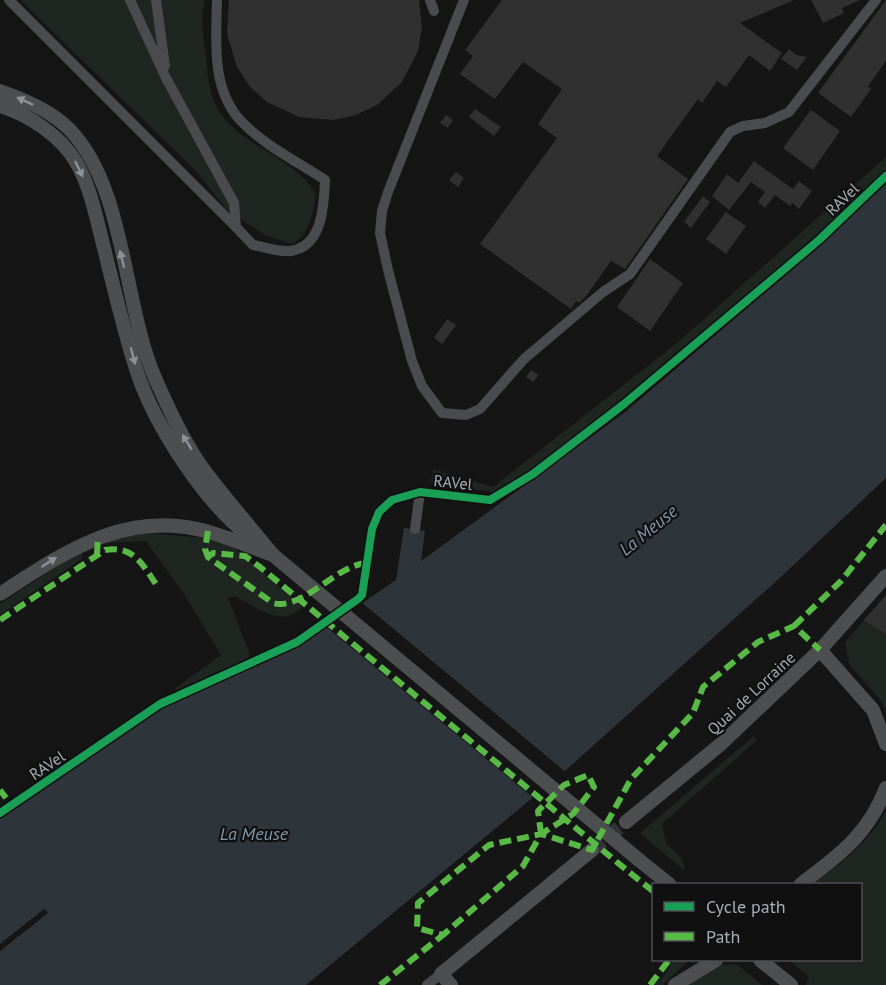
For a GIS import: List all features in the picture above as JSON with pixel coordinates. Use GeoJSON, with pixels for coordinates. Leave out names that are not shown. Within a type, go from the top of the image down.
{"type":"FeatureCollection","features":[{"type":"Feature","properties":{"kind":"main road"},"geometry":{"type":"LineString","coordinates":[[0,91],[45,110],[70,129],[95,164],[108,203],[154,374],[175,423],[210,477],[273,555]]}},
{"type":"Feature","properties":{"kind":"main road"},"geometry":{"type":"LineString","coordinates":[[0,106],[40,126],[63,144],[76,162],[91,194],[138,373],[156,417],[203,487],[236,525],[667,883]]}},
{"type":"Feature","properties":{"kind":"main road"},"geometry":{"type":"LineString","coordinates":[[0,594],[80,544],[126,529],[154,525],[211,532],[273,555]]}},
{"type":"Feature","properties":{"kind":"main road","name":"Quai de Lorraine"},"geometry":{"type":"LineString","coordinates":[[626,822],[722,744],[820,651],[884,582]]}},
{"type":"Feature","properties":{"kind":"main road"},"geometry":{"type":"LineString","coordinates":[[820,651],[873,710],[886,744]]}},
{"type":"Feature","properties":{"kind":"main road"},"geometry":{"type":"LineString","coordinates":[[803,883],[863,832],[878,809],[886,788]]}},
{"type":"Feature","properties":{"kind":"main road"},"geometry":{"type":"LineString","coordinates":[[451,985],[441,974],[592,850]]}},
{"type":"Feature","properties":{"kind":"main road"},"geometry":{"type":"LineString","coordinates":[[679,981],[692,961]]}},
{"type":"Feature","properties":{"kind":"main road"},"geometry":{"type":"LineString","coordinates":[[679,981],[714,961]]}},
{"type":"Feature","properties":{"kind":"main road"},"geometry":{"type":"LineString","coordinates":[[761,961],[791,985]]}},
{"type":"Feature","properties":{"kind":"main road"},"geometry":{"type":"LineString","coordinates":[[771,961],[777,974]]}},
{"type":"Feature","properties":{"kind":"street"},"geometry":{"type":"LineString","coordinates":[[9,0],[237,227],[253,246],[295,251],[311,241],[324,209],[325,180],[241,122],[222,90],[216,46],[217,0]]}},
{"type":"Feature","properties":{"kind":"street"},"geometry":{"type":"LineString","coordinates":[[130,0],[166,78],[234,203],[237,227]]}},
{"type":"Feature","properties":{"kind":"street"},"geometry":{"type":"LineString","coordinates":[[156,0],[166,78]]}},
{"type":"Feature","properties":{"kind":"street"},"geometry":{"type":"LineString","coordinates":[[464,0],[388,192],[382,211],[380,233],[412,361],[422,386],[442,413],[466,415],[480,409],[492,398],[524,359],[603,292],[630,274],[730,132],[743,126],[765,123],[789,112],[876,0]]}},
{"type":"Feature","properties":{"kind":"street"},"geometry":{"type":"LineString","coordinates":[[415,529],[420,492]]}},
{"type":"Feature","properties":{"kind":"street"},"geometry":{"type":"LineString","coordinates":[[427,985],[441,974]]}},
{"type":"Feature","properties":{"kind":"shaded area"},"geometry":{"type":"Polygon","coordinates":[[[20,0],[205,0],[203,34],[209,81],[216,105],[237,131],[293,169],[316,194],[310,223],[303,235],[292,244],[265,235],[226,209],[197,172],[20,0]]]}},
{"type":"Feature","properties":{"kind":"shaded area"},"geometry":{"type":"Polygon","coordinates":[[[886,157],[886,172],[818,235],[687,347],[531,470],[493,492],[431,483],[433,469],[493,487],[677,343],[886,157]]]}},
{"type":"Feature","properties":{"kind":"shaded area"},"geometry":{"type":"Polygon","coordinates":[[[150,533],[212,539],[232,546],[302,607],[286,616],[278,616],[260,610],[235,596],[228,598],[250,654],[244,662],[176,690],[174,689],[221,655],[184,594],[146,541],[105,543],[119,537],[150,533]]]}},
{"type":"Feature","properties":{"kind":"shaded area"},"geometry":{"type":"Polygon","coordinates":[[[83,549],[82,559],[0,615],[0,604],[83,549]]]}},
{"type":"Feature","properties":{"kind":"shaded area"},"geometry":{"type":"Polygon","coordinates":[[[886,595],[886,712],[882,702],[849,664],[845,642],[886,595]]]}},
{"type":"Feature","properties":{"kind":"shaded area"},"geometry":{"type":"Polygon","coordinates":[[[754,736],[757,740],[662,824],[666,843],[682,859],[685,871],[640,833],[754,736]]]}},
{"type":"Feature","properties":{"kind":"shaded area"},"geometry":{"type":"Polygon","coordinates":[[[886,810],[886,985],[806,985],[809,977],[790,961],[862,961],[862,883],[814,883],[844,860],[879,822],[886,810]]]}},
{"type":"Feature","properties":{"kind":"shaded area"},"geometry":{"type":"Polygon","coordinates":[[[672,961],[688,961],[663,985],[654,985],[663,977],[672,961]]]}},
{"type":"Feature","properties":{"kind":"shaded area"},"geometry":{"type":"Polygon","coordinates":[[[719,964],[738,965],[762,985],[685,985],[719,964]]]}},
{"type":"Feature","properties":{"kind":"water","name":"La Meuse"},"geometry":{"type":"Polygon","coordinates":[[[886,184],[886,478],[783,575],[565,771],[306,985],[0,985],[0,951],[48,913],[44,909],[0,944],[0,819],[161,709],[301,645],[396,580],[404,528],[425,531],[421,561],[624,413],[819,247],[886,184]]]}},
{"type":"Feature","properties":{"kind":"pier"},"geometry":{"type":"Polygon","coordinates":[[[360,601],[567,773],[536,800],[324,625],[360,601]]]}},
{"type":"Feature","properties":{"kind":"building"},"geometry":{"type":"Polygon","coordinates":[[[229,0],[419,0],[422,28],[418,51],[402,82],[377,105],[356,115],[333,120],[299,117],[267,102],[250,87],[237,67],[227,34],[229,0]]]}},
{"type":"Feature","properties":{"kind":"building"},"geometry":{"type":"Polygon","coordinates":[[[502,0],[794,0],[740,23],[782,53],[770,71],[749,55],[726,87],[717,81],[702,103],[698,99],[657,156],[688,179],[625,269],[611,261],[587,295],[579,303],[576,301],[571,309],[480,244],[557,138],[538,124],[562,89],[523,62],[495,99],[460,74],[473,56],[465,50],[502,0]]]}},
{"type":"Feature","properties":{"kind":"building"},"geometry":{"type":"Polygon","coordinates":[[[811,0],[860,0],[842,8],[844,13],[823,23],[811,0]]]}},
{"type":"Feature","properties":{"kind":"building"},"geometry":{"type":"Polygon","coordinates":[[[886,0],[886,61],[868,86],[871,89],[851,117],[818,93],[886,0]]]}},
{"type":"Feature","properties":{"kind":"building"},"geometry":{"type":"Polygon","coordinates":[[[789,49],[796,55],[807,57],[797,70],[781,59],[789,49]]]}},
{"type":"Feature","properties":{"kind":"building"},"geometry":{"type":"Polygon","coordinates":[[[475,109],[501,127],[494,136],[469,117],[475,109]]]}},
{"type":"Feature","properties":{"kind":"building"},"geometry":{"type":"Polygon","coordinates":[[[811,110],[840,131],[813,170],[783,148],[811,110]]]}},
{"type":"Feature","properties":{"kind":"building"},"geometry":{"type":"Polygon","coordinates":[[[446,115],[453,120],[448,128],[440,123],[446,115]]]}},
{"type":"Feature","properties":{"kind":"building"},"geometry":{"type":"Polygon","coordinates":[[[754,161],[793,189],[799,181],[812,191],[799,209],[792,203],[790,206],[775,195],[765,208],[758,202],[765,192],[751,182],[729,210],[712,196],[727,174],[738,183],[754,161]]]}},
{"type":"Feature","properties":{"kind":"building"},"geometry":{"type":"Polygon","coordinates":[[[456,172],[464,178],[458,187],[449,180],[456,172]]]}},
{"type":"Feature","properties":{"kind":"building"},"geometry":{"type":"Polygon","coordinates":[[[703,196],[710,202],[691,228],[684,222],[703,196]]]}},
{"type":"Feature","properties":{"kind":"building"},"geometry":{"type":"Polygon","coordinates":[[[726,212],[746,226],[726,254],[706,239],[726,212]]]}},
{"type":"Feature","properties":{"kind":"building"},"geometry":{"type":"Polygon","coordinates":[[[650,259],[683,283],[650,331],[617,307],[650,259]]]}},
{"type":"Feature","properties":{"kind":"building"},"geometry":{"type":"Polygon","coordinates":[[[447,319],[456,325],[442,344],[434,338],[447,319]]]}},
{"type":"Feature","properties":{"kind":"building"},"geometry":{"type":"Polygon","coordinates":[[[531,370],[539,375],[533,382],[526,377],[531,370]]]}},
{"type":"Feature","properties":{"kind":"building"},"geometry":{"type":"Polygon","coordinates":[[[886,595],[886,634],[864,620],[886,595]]]}},
{"type":"Feature","properties":{"kind":"tunnel"},"geometry":{"type":"LineString","coordinates":[[592,850],[626,822]]}},
{"type":"Feature","properties":{"kind":"marked path"},"geometry":{"type":"LineString","coordinates":[[794,626],[841,581],[886,525]]}},
{"type":"Feature","properties":{"kind":"marked path"},"geometry":{"type":"LineString","coordinates":[[208,531],[205,549],[208,557]]}},
{"type":"Feature","properties":{"kind":"marked path"},"geometry":{"type":"LineString","coordinates":[[97,554],[98,537]]}},
{"type":"Feature","properties":{"kind":"marked path"},"geometry":{"type":"LineString","coordinates":[[0,620],[105,550],[115,549],[131,554],[143,565],[158,587]]}},
{"type":"Feature","properties":{"kind":"marked path"},"geometry":{"type":"LineString","coordinates":[[213,553],[245,556],[299,599],[284,604],[273,603],[208,557],[213,553]]}},
{"type":"Feature","properties":{"kind":"marked path"},"geometry":{"type":"LineString","coordinates":[[299,599],[342,572],[366,563]]}},
{"type":"Feature","properties":{"kind":"marked path"},"geometry":{"type":"LineString","coordinates":[[299,599],[652,890]]}},
{"type":"Feature","properties":{"kind":"marked path"},"geometry":{"type":"LineString","coordinates":[[541,834],[538,811],[564,785],[588,775],[594,787],[573,814],[541,834],[523,866],[443,935],[417,928],[418,903],[489,845],[541,834],[592,850],[631,779],[693,713],[703,687],[758,642],[794,626],[820,650]]}},
{"type":"Feature","properties":{"kind":"marked path"},"geometry":{"type":"LineString","coordinates":[[0,790],[6,798]]}},
{"type":"Feature","properties":{"kind":"marked path"},"geometry":{"type":"LineString","coordinates":[[380,985],[443,935]]}},
{"type":"Feature","properties":{"kind":"marked path"},"geometry":{"type":"LineString","coordinates":[[650,985],[668,961]]}},
{"type":"Feature","properties":{"kind":"cycle path","name":"RAVel"},"geometry":{"type":"LineString","coordinates":[[0,813],[160,704],[297,642],[358,599],[362,595],[372,529],[379,512],[392,500],[420,492],[490,500],[533,474],[624,404],[819,240],[886,176]]}}]}
